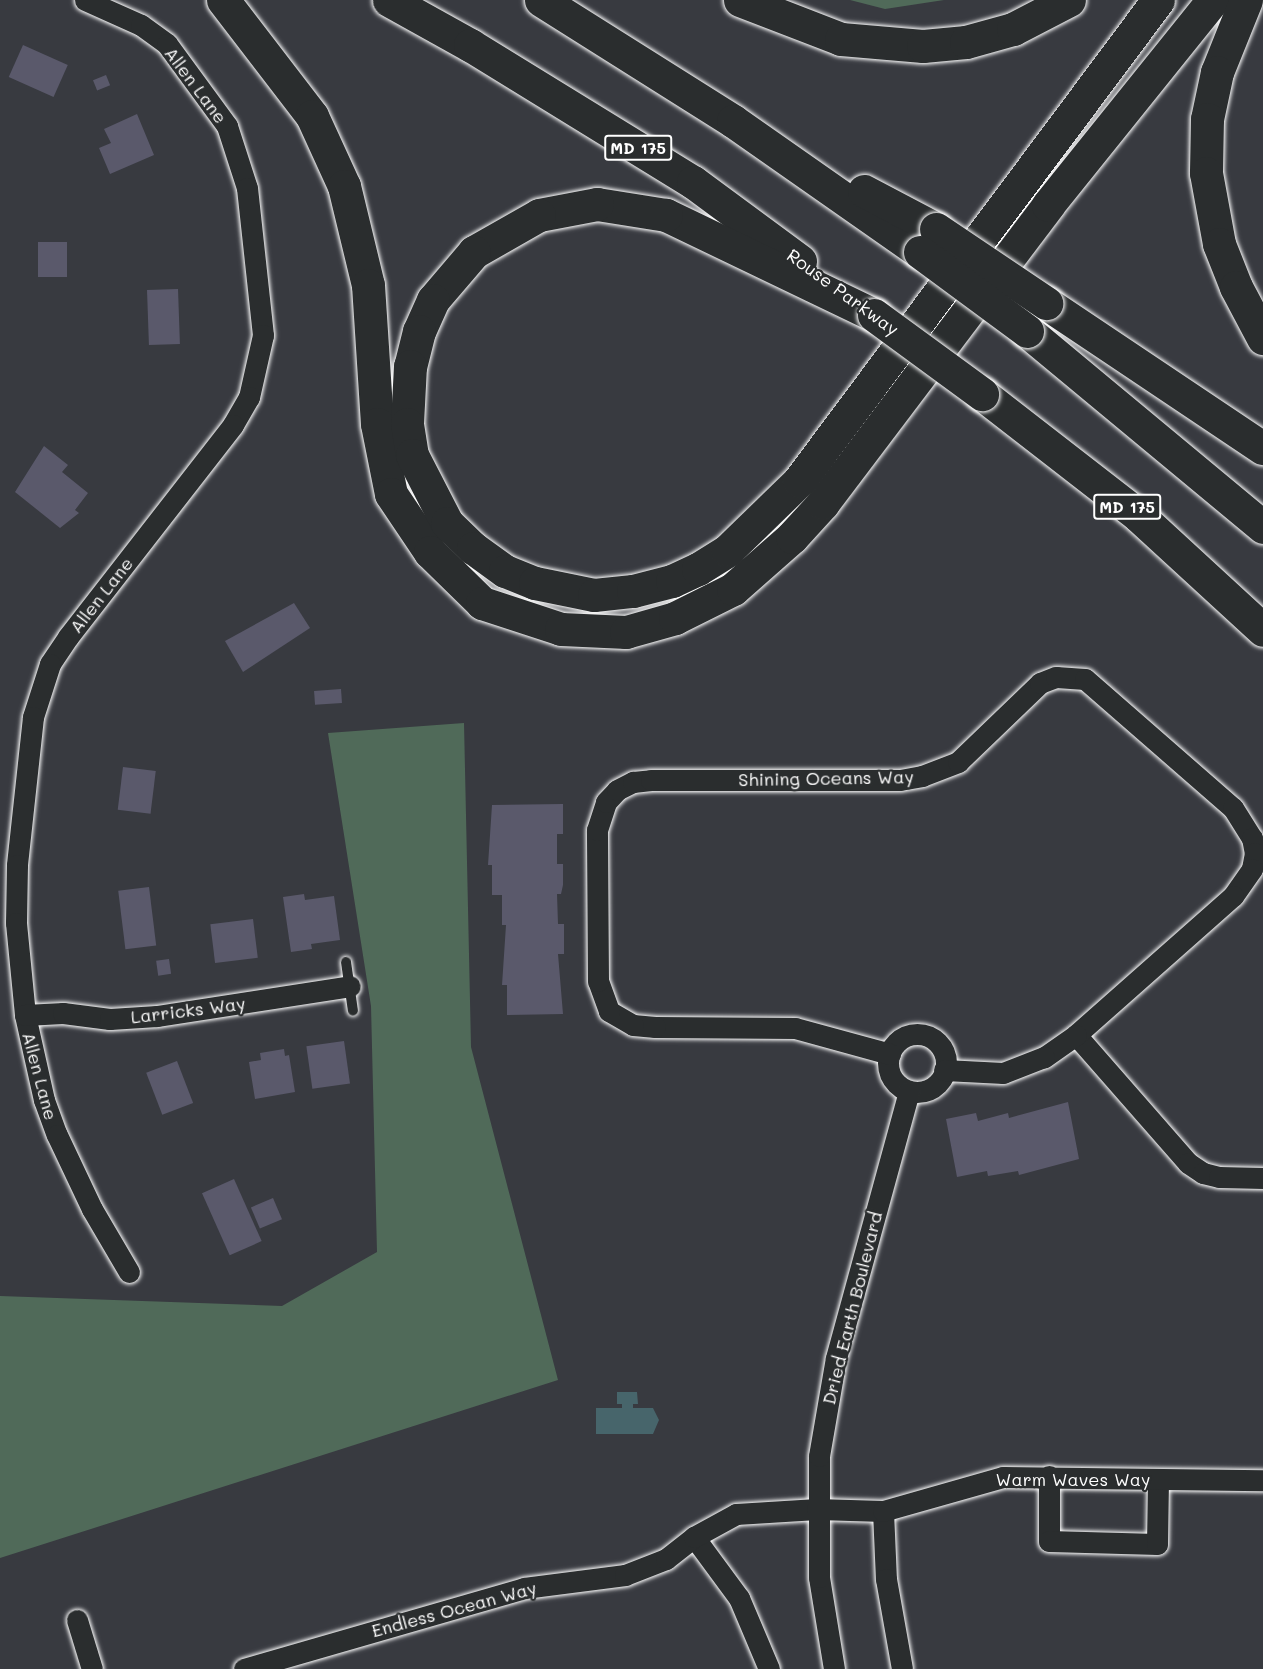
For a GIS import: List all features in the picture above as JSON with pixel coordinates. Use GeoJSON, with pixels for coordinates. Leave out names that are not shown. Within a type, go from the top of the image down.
{"type":"FeatureCollection","features":[{"type":"Feature","properties":{"kind":"main road"},"geometry":{"type":"LineString","coordinates":[[223,0],[312,116],[344,186],[368,285],[377,424],[391,494],[430,552],[482,603],[561,629],[626,632],[675,618],[733,589],[792,537],[824,503],[1048,205],[1213,0]]}},
{"type":"Feature","properties":{"kind":"main road","name":"Rouse Parkway"},"geometry":{"type":"LineString","coordinates":[[389,0],[470,45],[693,182],[982,394],[1139,516],[1263,630]]}},
{"type":"Feature","properties":{"kind":"main road"},"geometry":{"type":"LineString","coordinates":[[541,0],[928,240],[1046,303],[1263,448]]}},
{"type":"Feature","properties":{"kind":"main road"},"geometry":{"type":"LineString","coordinates":[[740,0],[841,39],[923,46],[966,42],[1012,29],[1069,0]]}},
{"type":"Feature","properties":{"kind":"main road"},"geometry":{"type":"LineString","coordinates":[[874,315],[666,215],[597,204],[538,215],[474,252],[433,300],[419,331],[410,366],[406,424],[412,455],[447,523],[473,548],[505,571],[535,583],[594,595],[633,591],[672,581],[698,569],[728,550],[799,481],[1158,0]]}},
{"type":"Feature","properties":{"kind":"main road"},"geometry":{"type":"LineString","coordinates":[[1246,0],[1217,72],[1207,119],[1206,173],[1219,244],[1236,287],[1263,338]]}},
{"type":"Feature","properties":{"kind":"main road"},"geometry":{"type":"LineString","coordinates":[[928,240],[1027,331],[1263,527]]}},
{"type":"Feature","properties":{"kind":"street","name":"Allen Lane"},"geometry":{"type":"LineString","coordinates":[[85,0],[141,25],[167,44],[227,126],[247,188],[263,335],[249,397],[233,425],[68,637],[40,688],[27,756],[17,865],[16,923],[25,1015],[44,1100],[57,1135],[92,1209],[129,1272]]}},
{"type":"Feature","properties":{"kind":"street","name":"Shining Oceans Way"},"geometry":{"type":"LineString","coordinates":[[890,1054],[795,1028],[655,1027],[633,1024],[609,1011],[598,981],[597,830],[606,802],[617,790],[633,782],[651,780],[900,780],[922,777],[958,762],[1040,683],[1071,676],[1100,689],[1233,808],[1244,821],[1259,854],[1246,880],[1233,896],[1076,1035],[1038,1061],[1004,1073],[944,1070]]}},
{"type":"Feature","properties":{"kind":"street","name":"Larricks Way"},"geometry":{"type":"LineString","coordinates":[[25,1015],[63,1013],[110,1019],[157,1016],[350,986]]}},
{"type":"Feature","properties":{"kind":"street"},"geometry":{"type":"LineString","coordinates":[[925,1035],[943,1048],[944,1070],[934,1086],[922,1092],[909,1092],[890,1077],[890,1054],[893,1045],[906,1036],[925,1035]]}},
{"type":"Feature","properties":{"kind":"street"},"geometry":{"type":"LineString","coordinates":[[1076,1035],[1188,1163],[1203,1173],[1219,1177],[1263,1178]]}},
{"type":"Feature","properties":{"kind":"street","name":"Dried Earth Boulevard"},"geometry":{"type":"LineString","coordinates":[[834,1669],[819,1577],[817,1509],[819,1456],[836,1358],[909,1092]]}},
{"type":"Feature","properties":{"kind":"street"},"geometry":{"type":"LineString","coordinates":[[1049,1476],[1049,1541],[1157,1544],[1158,1479]]}},
{"type":"Feature","properties":{"kind":"street","name":"Warm Waves Way"},"geometry":{"type":"LineString","coordinates":[[817,1509],[883,1511],[977,1481],[1049,1476],[1263,1479]]}},
{"type":"Feature","properties":{"kind":"street","name":"Endless Ocean Way"},"geometry":{"type":"LineString","coordinates":[[244,1669],[524,1587],[625,1575],[666,1559],[694,1537],[736,1514],[817,1509]]}},
{"type":"Feature","properties":{"kind":"street"},"geometry":{"type":"LineString","coordinates":[[883,1511],[886,1579],[902,1669]]}},
{"type":"Feature","properties":{"kind":"street"},"geometry":{"type":"LineString","coordinates":[[694,1537],[739,1598],[769,1669]]}},
{"type":"Feature","properties":{"kind":"street"},"geometry":{"type":"LineString","coordinates":[[77,1620],[92,1669]]}},
{"type":"Feature","properties":{"kind":"lane"},"geometry":{"type":"LineString","coordinates":[[346,962],[353,1011]]}},
{"type":"Feature","properties":{"kind":"green space"},"geometry":{"type":"Polygon","coordinates":[[[850,0],[944,0],[885,9],[850,0]]]}},
{"type":"Feature","properties":{"kind":"green space"},"geometry":{"type":"Polygon","coordinates":[[[464,723],[471,1047],[558,1380],[0,1558],[0,1296],[282,1306],[377,1252],[371,1006],[328,733],[464,723]]]}},
{"type":"Feature","properties":{"kind":"water"},"geometry":{"type":"Polygon","coordinates":[[[617,1392],[637,1392],[638,1404],[633,1404],[633,1408],[653,1408],[659,1420],[653,1434],[596,1434],[596,1408],[622,1408],[622,1404],[617,1404],[617,1392]]]}},
{"type":"Feature","properties":{"kind":"building"},"geometry":{"type":"Polygon","coordinates":[[[23,45],[68,65],[54,97],[9,77],[23,45]]]}},
{"type":"Feature","properties":{"kind":"building"},"geometry":{"type":"Polygon","coordinates":[[[106,75],[110,85],[97,90],[93,80],[106,75]]]}},
{"type":"Feature","properties":{"kind":"building"},"geometry":{"type":"Polygon","coordinates":[[[137,114],[154,155],[110,174],[99,148],[111,143],[104,129],[137,114]]]}},
{"type":"Feature","properties":{"kind":"building"},"geometry":{"type":"Polygon","coordinates":[[[38,242],[67,242],[67,277],[38,277],[38,242]]]}},
{"type":"Feature","properties":{"kind":"building"},"geometry":{"type":"Polygon","coordinates":[[[178,289],[180,344],[149,345],[147,290],[178,289]]]}},
{"type":"Feature","properties":{"kind":"building"},"geometry":{"type":"Polygon","coordinates":[[[44,446],[68,465],[62,472],[88,493],[75,510],[79,513],[60,528],[15,492],[44,446]]]}},
{"type":"Feature","properties":{"kind":"building"},"geometry":{"type":"Polygon","coordinates":[[[294,603],[310,628],[243,672],[225,641],[294,603]]]}},
{"type":"Feature","properties":{"kind":"building"},"geometry":{"type":"Polygon","coordinates":[[[341,689],[342,703],[315,705],[314,691],[341,689]]]}},
{"type":"Feature","properties":{"kind":"building"},"geometry":{"type":"Polygon","coordinates":[[[123,767],[156,771],[151,814],[118,810],[123,767]]]}},
{"type":"Feature","properties":{"kind":"building"},"geometry":{"type":"Polygon","coordinates":[[[563,804],[563,834],[557,834],[557,864],[563,864],[563,885],[561,894],[557,894],[558,924],[564,924],[564,954],[558,954],[563,1014],[507,1015],[507,985],[502,985],[506,925],[502,925],[502,895],[492,895],[492,865],[488,865],[492,805],[563,804]]]}},
{"type":"Feature","properties":{"kind":"building"},"geometry":{"type":"Polygon","coordinates":[[[149,887],[156,946],[125,949],[118,891],[149,887]]]}},
{"type":"Feature","properties":{"kind":"building"},"geometry":{"type":"Polygon","coordinates":[[[304,894],[305,900],[334,896],[340,940],[311,944],[312,949],[291,952],[283,897],[304,894]]]}},
{"type":"Feature","properties":{"kind":"building"},"geometry":{"type":"Polygon","coordinates":[[[253,919],[258,958],[215,963],[210,924],[253,919]]]}},
{"type":"Feature","properties":{"kind":"building"},"geometry":{"type":"Polygon","coordinates":[[[169,959],[171,974],[158,976],[156,961],[169,959]]]}},
{"type":"Feature","properties":{"kind":"building"},"geometry":{"type":"Polygon","coordinates":[[[344,1041],[350,1084],[312,1089],[306,1046],[344,1041]]]}},
{"type":"Feature","properties":{"kind":"building"},"geometry":{"type":"Polygon","coordinates":[[[284,1049],[285,1056],[289,1055],[295,1092],[255,1099],[249,1062],[261,1060],[260,1053],[284,1049]]]}},
{"type":"Feature","properties":{"kind":"building"},"geometry":{"type":"Polygon","coordinates":[[[177,1061],[193,1103],[162,1115],[146,1073],[177,1061]]]}},
{"type":"Feature","properties":{"kind":"building"},"geometry":{"type":"Polygon","coordinates":[[[1068,1102],[1079,1159],[1019,1175],[1018,1171],[988,1176],[987,1171],[957,1177],[946,1119],[976,1113],[978,1121],[1008,1113],[1009,1118],[1068,1102]]]}},
{"type":"Feature","properties":{"kind":"building"},"geometry":{"type":"Polygon","coordinates":[[[234,1179],[262,1241],[230,1255],[202,1193],[234,1179]]]}},
{"type":"Feature","properties":{"kind":"building"},"geometry":{"type":"Polygon","coordinates":[[[273,1198],[282,1219],[260,1229],[251,1207],[273,1198]]]}}]}
